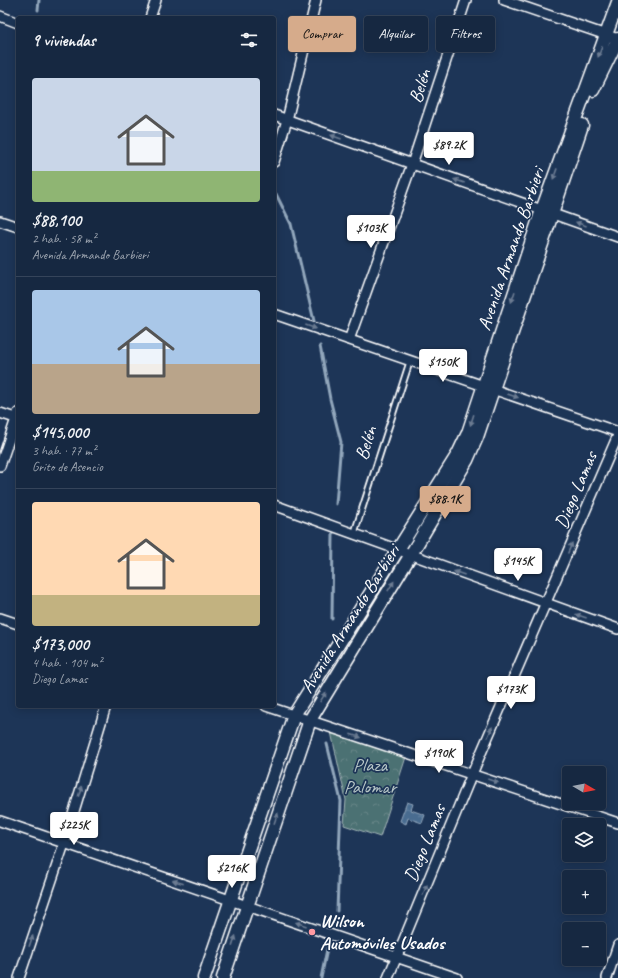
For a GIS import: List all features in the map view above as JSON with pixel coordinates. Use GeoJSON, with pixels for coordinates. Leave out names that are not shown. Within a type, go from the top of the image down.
{"type":"FeatureCollection","features":[{"type":"Feature","properties":{"kind":"street"},"geometry":{"type":"LineString","coordinates":[[151,16],[156,0]]}},
{"type":"Feature","properties":{"kind":"street"},"geometry":{"type":"LineString","coordinates":[[276,156],[287,120],[316,0]]}},
{"type":"Feature","properties":{"kind":"street","name":"Belén"},"geometry":{"type":"LineString","coordinates":[[349,340],[412,164],[466,0]]}},
{"type":"Feature","properties":{"kind":"street"},"geometry":{"type":"LineString","coordinates":[[504,0],[618,39]]}},
{"type":"Feature","properties":{"kind":"street","name":"Avenida Armando Barbieri"},"geometry":{"type":"LineString","coordinates":[[204,978],[294,715],[300,703],[398,551],[458,454],[488,388],[618,2]]}},
{"type":"Feature","properties":{"kind":"street"},"geometry":{"type":"LineString","coordinates":[[0,16],[16,22]]}},
{"type":"Feature","properties":{"kind":"street","name":"Avenida Armando Barbieri"},"geometry":{"type":"LineString","coordinates":[[547,212],[593,90],[618,39]]}},
{"type":"Feature","properties":{"kind":"street"},"geometry":{"type":"LineString","coordinates":[[276,116],[618,237]]}},
{"type":"Feature","properties":{"kind":"street"},"geometry":{"type":"LineString","coordinates":[[0,221],[16,226]]}},
{"type":"Feature","properties":{"kind":"street"},"geometry":{"type":"LineString","coordinates":[[276,315],[618,434]]}},
{"type":"Feature","properties":{"kind":"street","name":"Avenida Armando Barbieri"},"geometry":{"type":"LineString","coordinates":[[223,978],[246,904],[310,720],[467,460],[477,437],[488,388]]}},
{"type":"Feature","properties":{"kind":"street"},"geometry":{"type":"LineString","coordinates":[[0,413],[16,417]]}},
{"type":"Feature","properties":{"kind":"street"},"geometry":{"type":"LineString","coordinates":[[0,466],[16,420]]}},
{"type":"Feature","properties":{"kind":"street","name":"Diego Lamas"},"geometry":{"type":"LineString","coordinates":[[388,978],[472,774],[618,434]]}},
{"type":"Feature","properties":{"kind":"street"},"geometry":{"type":"LineString","coordinates":[[276,506],[410,556],[618,629]]}},
{"type":"Feature","properties":{"kind":"street"},"geometry":{"type":"LineString","coordinates":[[0,618],[16,623]]}},
{"type":"Feature","properties":{"kind":"street"},"geometry":{"type":"LineString","coordinates":[[19,978],[64,844],[105,708]]}},
{"type":"Feature","properties":{"kind":"street"},"geometry":{"type":"LineString","coordinates":[[272,708],[618,823]]}},
{"type":"Feature","properties":{"kind":"street"},"geometry":{"type":"LineString","coordinates":[[0,821],[64,844],[246,904],[457,978]]}},
{"type":"Feature","properties":{"kind":"street"},"geometry":{"type":"LineString","coordinates":[[607,978],[618,945]]}},
{"type":"Feature","properties":{"kind":"lane","name":"Belén"},"geometry":{"type":"LineString","coordinates":[[354,534],[410,361]]}},
{"type":"Feature","properties":{"kind":"green space","name":"Plaza Palomar"},"geometry":{"type":"Polygon","coordinates":[[[331,732],[406,757],[380,837],[344,825],[346,800],[331,732]]]}},
{"type":"Feature","properties":{"kind":"water"},"geometry":{"type":"Polygon","coordinates":[[[407,802],[413,804],[411,810],[425,815],[422,823],[408,818],[406,824],[400,821],[407,802]]]}},
{"type":"Feature","properties":{"kind":"waterway"},"geometry":{"type":"LineString","coordinates":[[38,10],[39,0]]}},
{"type":"Feature","properties":{"kind":"waterway"},"geometry":{"type":"LineString","coordinates":[[276,194],[291,224],[314,321]]}},
{"type":"Feature","properties":{"kind":"waterway"},"geometry":{"type":"LineString","coordinates":[[320,346],[330,399],[341,442],[336,504]]}},
{"type":"Feature","properties":{"kind":"waterway"},"geometry":{"type":"LineString","coordinates":[[332,619],[333,534]]}},
{"type":"Feature","properties":{"kind":"waterway"},"geometry":{"type":"LineString","coordinates":[[327,744],[341,801],[337,911]]}},
{"type":"Feature","properties":{"kind":"waterway"},"geometry":{"type":"LineString","coordinates":[[321,978],[330,935]]}},
{"type":"Feature","properties":{"kind":"place","name":"Wilson Automóviles Usados"},"geometry":{"type":"Point","coordinates":[312,932]}}]}
